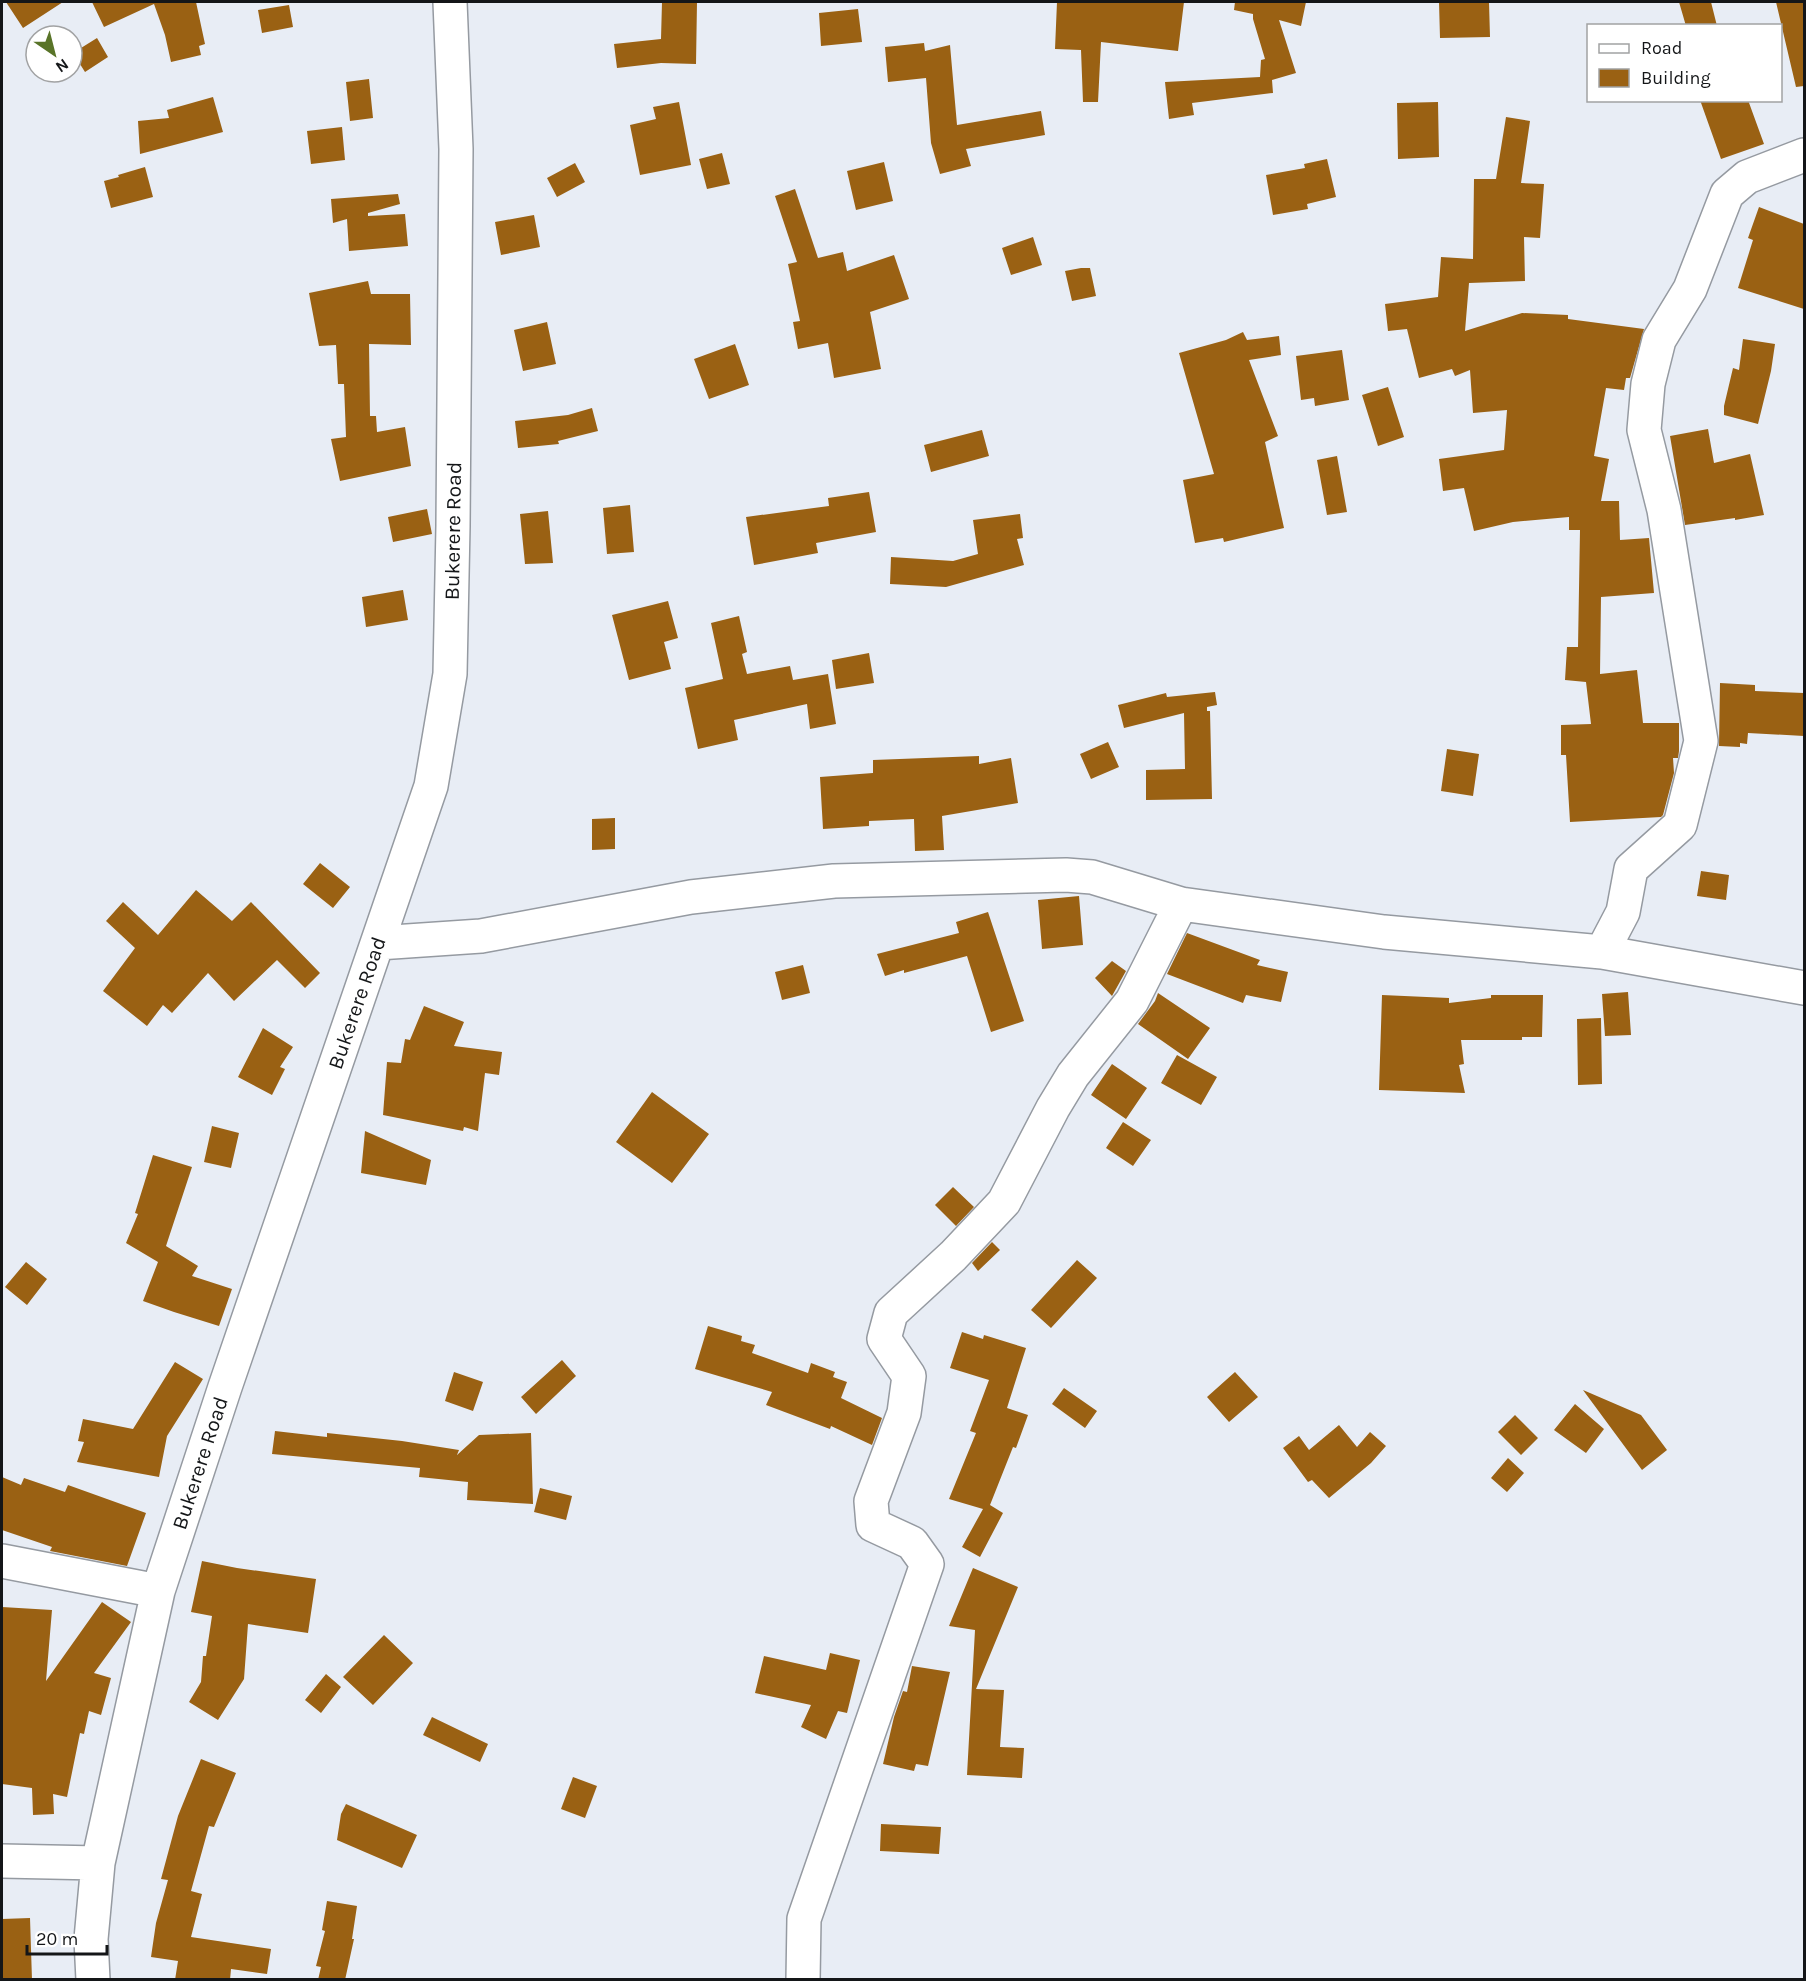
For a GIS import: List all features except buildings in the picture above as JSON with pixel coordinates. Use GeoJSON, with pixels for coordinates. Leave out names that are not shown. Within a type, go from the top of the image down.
{"type":"FeatureCollection","features":[{"type":"Feature","properties":{"kind":"street","name":"Bukerere Road"},"geometry":{"type":"LineString","coordinates":[[93,1980],[91,1940],[98,1863],[158,1591],[225,1387],[431,786],[450,674],[454,514],[456,161],[450,2]]}},
{"type":"Feature","properties":{"kind":"street"},"geometry":{"type":"LineString","coordinates":[[1602,952],[1623,912],[1631,869],[1680,825],[1701,741],[1664,510],[1644,430],[1648,384],[1659,340],[1690,289],[1727,194],[1747,177],[1804,155]]}},
{"type":"Feature","properties":{"kind":"street"},"geometry":{"type":"LineString","coordinates":[[378,943],[481,936],[691,897],[834,882],[1066,875],[1092,877],[1180,904],[1384,932],[1602,952],[1804,988]]}},
{"type":"Feature","properties":{"kind":"street"},"geometry":{"type":"LineString","coordinates":[[803,1980],[804,1919],[927,1564],[912,1543],[873,1525],[872,1501],[904,1413],[909,1376],[884,1339],[891,1313],[953,1256],[1004,1202],[1053,1108],[1073,1075],[1132,1001],[1180,904]]}},
{"type":"Feature","properties":{"kind":"street"},"geometry":{"type":"LineString","coordinates":[[2,1561],[158,1591]]}},
{"type":"Feature","properties":{"kind":"street"},"geometry":{"type":"LineString","coordinates":[[2,1861],[98,1863]]}}]}
